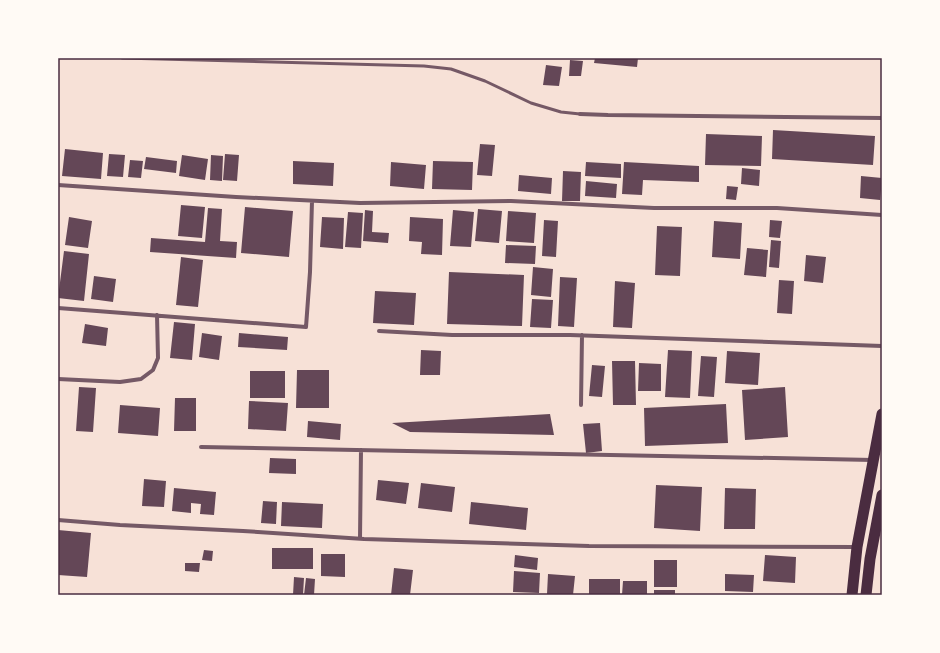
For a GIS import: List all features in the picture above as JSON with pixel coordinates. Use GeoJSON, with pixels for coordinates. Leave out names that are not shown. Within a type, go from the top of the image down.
{"type":"FeatureCollection","features":[{"type":"Feature","properties":{"kind":"highway"},"geometry":{"type":"LineString","coordinates":[[852,595],[857,547],[882,414]]}},
{"type":"Feature","properties":{"kind":"highway"},"geometry":{"type":"LineString","coordinates":[[866,595],[870,559],[882,495]]}},
{"type":"Feature","properties":{"kind":"street"},"geometry":{"type":"LineString","coordinates":[[580,114],[882,118]]}},
{"type":"Feature","properties":{"kind":"street"},"geometry":{"type":"LineString","coordinates":[[58,185],[236,197],[360,203],[511,201],[654,208],[777,208],[882,215]]}},
{"type":"Feature","properties":{"kind":"street"},"geometry":{"type":"LineString","coordinates":[[58,308],[306,327],[310,272],[312,201]]}},
{"type":"Feature","properties":{"kind":"street"},"geometry":{"type":"LineString","coordinates":[[58,379],[120,382],[141,380],[153,370],[158,358],[157,315]]}},
{"type":"Feature","properties":{"kind":"street"},"geometry":{"type":"LineString","coordinates":[[379,331],[452,335],[582,336],[882,346]]}},
{"type":"Feature","properties":{"kind":"street"},"geometry":{"type":"LineString","coordinates":[[581,405],[582,336]]}},
{"type":"Feature","properties":{"kind":"street"},"geometry":{"type":"LineString","coordinates":[[201,447],[873,460]]}},
{"type":"Feature","properties":{"kind":"street"},"geometry":{"type":"LineString","coordinates":[[360,539],[361,450]]}},
{"type":"Feature","properties":{"kind":"street"},"geometry":{"type":"LineString","coordinates":[[58,520],[120,525],[243,530],[360,539],[590,546],[857,547]]}},
{"type":"Feature","properties":{"kind":"lane"},"geometry":{"type":"LineString","coordinates":[[122,58],[424,66],[450,69],[486,81],[531,103],[560,112],[580,114]]}},
{"type":"Feature","properties":{"kind":"building"},"geometry":{"type":"Polygon","coordinates":[[[595,58],[638,58],[637,67],[594,63],[595,58]]]}},
{"type":"Feature","properties":{"kind":"building"},"geometry":{"type":"Polygon","coordinates":[[[570,60],[583,61],[581,76],[569,76],[570,60]]]}},
{"type":"Feature","properties":{"kind":"building"},"geometry":{"type":"Polygon","coordinates":[[[546,65],[562,67],[559,86],[543,85],[546,65]]]}},
{"type":"Feature","properties":{"kind":"building"},"geometry":{"type":"Polygon","coordinates":[[[773,130],[875,136],[873,165],[772,159],[773,130]]]}},
{"type":"Feature","properties":{"kind":"building"},"geometry":{"type":"Polygon","coordinates":[[[706,134],[762,136],[761,166],[705,165],[706,134]]]}},
{"type":"Feature","properties":{"kind":"building"},"geometry":{"type":"Polygon","coordinates":[[[480,144],[495,145],[492,176],[477,175],[480,144]]]}},
{"type":"Feature","properties":{"kind":"building"},"geometry":{"type":"Polygon","coordinates":[[[65,149],[103,153],[101,179],[62,176],[65,149]]]}},
{"type":"Feature","properties":{"kind":"building"},"geometry":{"type":"Polygon","coordinates":[[[109,154],[125,155],[123,177],[107,176],[109,154]]]}},
{"type":"Feature","properties":{"kind":"building"},"geometry":{"type":"Polygon","coordinates":[[[225,154],[239,155],[237,181],[223,180],[225,154]]]}},
{"type":"Feature","properties":{"kind":"building"},"geometry":{"type":"Polygon","coordinates":[[[182,155],[208,159],[205,180],[179,176],[182,155]]]}},
{"type":"Feature","properties":{"kind":"building"},"geometry":{"type":"Polygon","coordinates":[[[211,155],[223,156],[222,181],[210,180],[211,155]]]}},
{"type":"Feature","properties":{"kind":"building"},"geometry":{"type":"Polygon","coordinates":[[[146,157],[177,161],[176,173],[144,169],[146,157]]]}},
{"type":"Feature","properties":{"kind":"building"},"geometry":{"type":"Polygon","coordinates":[[[130,160],[143,161],[141,178],[128,177],[130,160]]]}},
{"type":"Feature","properties":{"kind":"building"},"geometry":{"type":"Polygon","coordinates":[[[293,161],[334,163],[333,186],[293,184],[293,161]]]}},
{"type":"Feature","properties":{"kind":"building"},"geometry":{"type":"Polygon","coordinates":[[[433,161],[473,162],[472,190],[432,189],[433,161]]]}},
{"type":"Feature","properties":{"kind":"building"},"geometry":{"type":"Polygon","coordinates":[[[391,162],[426,165],[424,189],[390,186],[391,162]]]}},
{"type":"Feature","properties":{"kind":"building"},"geometry":{"type":"Polygon","coordinates":[[[586,162],[621,164],[621,178],[585,176],[586,162]]]}},
{"type":"Feature","properties":{"kind":"building"},"geometry":{"type":"Polygon","coordinates":[[[624,162],[699,166],[699,182],[643,180],[642,195],[622,194],[624,162]]]}},
{"type":"Feature","properties":{"kind":"building"},"geometry":{"type":"Polygon","coordinates":[[[742,168],[760,170],[759,186],[741,184],[742,168]]]}},
{"type":"Feature","properties":{"kind":"building"},"geometry":{"type":"Polygon","coordinates":[[[563,171],[581,172],[580,201],[562,201],[563,171]]]}},
{"type":"Feature","properties":{"kind":"building"},"geometry":{"type":"Polygon","coordinates":[[[519,175],[552,178],[551,194],[518,191],[519,175]]]}},
{"type":"Feature","properties":{"kind":"building"},"geometry":{"type":"Polygon","coordinates":[[[861,176],[882,178],[880,200],[860,198],[861,176]]]}},
{"type":"Feature","properties":{"kind":"building"},"geometry":{"type":"Polygon","coordinates":[[[586,181],[617,184],[616,198],[585,196],[586,181]]]}},
{"type":"Feature","properties":{"kind":"building"},"geometry":{"type":"Polygon","coordinates":[[[727,186],[738,187],[736,200],[726,199],[727,186]]]}},
{"type":"Feature","properties":{"kind":"building"},"geometry":{"type":"Polygon","coordinates":[[[181,205],[205,207],[202,238],[178,236],[181,205]]]}},
{"type":"Feature","properties":{"kind":"building"},"geometry":{"type":"Polygon","coordinates":[[[245,207],[293,211],[289,257],[241,253],[245,207]]]}},
{"type":"Feature","properties":{"kind":"building"},"geometry":{"type":"Polygon","coordinates":[[[208,208],[222,209],[220,241],[237,242],[236,258],[150,252],[151,238],[205,242],[208,208]]]}},
{"type":"Feature","properties":{"kind":"building"},"geometry":{"type":"Polygon","coordinates":[[[478,209],[502,211],[499,243],[475,241],[478,209]]]}},
{"type":"Feature","properties":{"kind":"building"},"geometry":{"type":"Polygon","coordinates":[[[365,210],[373,211],[372,232],[389,233],[388,243],[363,241],[365,210]]]}},
{"type":"Feature","properties":{"kind":"building"},"geometry":{"type":"Polygon","coordinates":[[[453,210],[474,212],[471,247],[450,246],[453,210]]]}},
{"type":"Feature","properties":{"kind":"building"},"geometry":{"type":"Polygon","coordinates":[[[508,211],[536,213],[534,243],[506,241],[508,211]]]}},
{"type":"Feature","properties":{"kind":"building"},"geometry":{"type":"Polygon","coordinates":[[[348,212],[363,213],[361,248],[345,247],[348,212]]]}},
{"type":"Feature","properties":{"kind":"building"},"geometry":{"type":"Polygon","coordinates":[[[69,217],[92,221],[88,248],[65,245],[69,217]]]}},
{"type":"Feature","properties":{"kind":"building"},"geometry":{"type":"Polygon","coordinates":[[[322,217],[344,218],[343,249],[320,247],[322,217]]]}},
{"type":"Feature","properties":{"kind":"building"},"geometry":{"type":"Polygon","coordinates":[[[410,217],[443,219],[442,255],[421,254],[422,242],[409,241],[410,217]]]}},
{"type":"Feature","properties":{"kind":"building"},"geometry":{"type":"Polygon","coordinates":[[[544,220],[558,221],[556,257],[542,256],[544,220]]]}},
{"type":"Feature","properties":{"kind":"building"},"geometry":{"type":"Polygon","coordinates":[[[770,220],[782,221],[780,238],[769,237],[770,220]]]}},
{"type":"Feature","properties":{"kind":"building"},"geometry":{"type":"Polygon","coordinates":[[[714,221],[742,223],[740,259],[712,257],[714,221]]]}},
{"type":"Feature","properties":{"kind":"building"},"geometry":{"type":"Polygon","coordinates":[[[657,226],[682,227],[680,276],[655,275],[657,226]]]}},
{"type":"Feature","properties":{"kind":"building"},"geometry":{"type":"Polygon","coordinates":[[[771,240],[781,241],[779,268],[769,267],[771,240]]]}},
{"type":"Feature","properties":{"kind":"building"},"geometry":{"type":"Polygon","coordinates":[[[506,245],[536,246],[535,264],[505,263],[506,245]]]}},
{"type":"Feature","properties":{"kind":"building"},"geometry":{"type":"Polygon","coordinates":[[[747,248],[768,250],[766,277],[744,275],[747,248]]]}},
{"type":"Feature","properties":{"kind":"building"},"geometry":{"type":"Polygon","coordinates":[[[64,251],[89,254],[84,301],[58,298],[64,251]]]}},
{"type":"Feature","properties":{"kind":"building"},"geometry":{"type":"Polygon","coordinates":[[[806,255],[826,257],[823,283],[804,281],[806,255]]]}},
{"type":"Feature","properties":{"kind":"building"},"geometry":{"type":"Polygon","coordinates":[[[181,257],[203,260],[198,307],[176,305],[181,257]]]}},
{"type":"Feature","properties":{"kind":"building"},"geometry":{"type":"Polygon","coordinates":[[[533,267],[553,269],[551,297],[531,295],[533,267]]]}},
{"type":"Feature","properties":{"kind":"building"},"geometry":{"type":"Polygon","coordinates":[[[449,272],[524,275],[522,326],[447,324],[449,272]]]}},
{"type":"Feature","properties":{"kind":"building"},"geometry":{"type":"Polygon","coordinates":[[[94,276],[116,279],[113,302],[91,299],[94,276]]]}},
{"type":"Feature","properties":{"kind":"building"},"geometry":{"type":"Polygon","coordinates":[[[560,277],[577,278],[574,327],[558,326],[560,277]]]}},
{"type":"Feature","properties":{"kind":"building"},"geometry":{"type":"Polygon","coordinates":[[[779,280],[794,281],[792,314],[777,313],[779,280]]]}},
{"type":"Feature","properties":{"kind":"building"},"geometry":{"type":"Polygon","coordinates":[[[615,281],[635,283],[632,328],[613,327],[615,281]]]}},
{"type":"Feature","properties":{"kind":"building"},"geometry":{"type":"Polygon","coordinates":[[[375,291],[416,293],[414,325],[373,323],[375,291]]]}},
{"type":"Feature","properties":{"kind":"building"},"geometry":{"type":"Polygon","coordinates":[[[532,299],[553,300],[551,328],[530,327],[532,299]]]}},
{"type":"Feature","properties":{"kind":"building"},"geometry":{"type":"Polygon","coordinates":[[[174,322],[195,324],[192,360],[170,358],[174,322]]]}},
{"type":"Feature","properties":{"kind":"building"},"geometry":{"type":"Polygon","coordinates":[[[85,324],[108,328],[106,346],[82,343],[85,324]]]}},
{"type":"Feature","properties":{"kind":"building"},"geometry":{"type":"Polygon","coordinates":[[[202,333],[222,336],[219,360],[199,357],[202,333]]]}},
{"type":"Feature","properties":{"kind":"building"},"geometry":{"type":"Polygon","coordinates":[[[239,333],[288,337],[287,350],[238,347],[239,333]]]}},
{"type":"Feature","properties":{"kind":"building"},"geometry":{"type":"Polygon","coordinates":[[[421,350],[441,351],[440,375],[420,375],[421,350]]]}},
{"type":"Feature","properties":{"kind":"building"},"geometry":{"type":"Polygon","coordinates":[[[668,350],[692,351],[690,398],[665,397],[668,350]]]}},
{"type":"Feature","properties":{"kind":"building"},"geometry":{"type":"Polygon","coordinates":[[[727,351],[760,353],[758,385],[725,383],[727,351]]]}},
{"type":"Feature","properties":{"kind":"building"},"geometry":{"type":"Polygon","coordinates":[[[701,356],[717,357],[714,397],[698,396],[701,356]]]}},
{"type":"Feature","properties":{"kind":"building"},"geometry":{"type":"Polygon","coordinates":[[[612,361],[635,361],[636,405],[613,405],[612,361]]]}},
{"type":"Feature","properties":{"kind":"building"},"geometry":{"type":"Polygon","coordinates":[[[639,363],[661,364],[661,391],[638,391],[639,363]]]}},
{"type":"Feature","properties":{"kind":"building"},"geometry":{"type":"Polygon","coordinates":[[[592,365],[605,366],[602,397],[589,396],[592,365]]]}},
{"type":"Feature","properties":{"kind":"building"},"geometry":{"type":"Polygon","coordinates":[[[297,370],[329,370],[329,408],[296,408],[297,370]]]}},
{"type":"Feature","properties":{"kind":"building"},"geometry":{"type":"Polygon","coordinates":[[[250,371],[285,371],[285,398],[250,398],[250,371]]]}},
{"type":"Feature","properties":{"kind":"building"},"geometry":{"type":"Polygon","coordinates":[[[79,387],[96,388],[93,432],[76,431],[79,387]]]}},
{"type":"Feature","properties":{"kind":"building"},"geometry":{"type":"Polygon","coordinates":[[[785,387],[788,437],[745,440],[742,390],[785,387]]]}},
{"type":"Feature","properties":{"kind":"building"},"geometry":{"type":"Polygon","coordinates":[[[175,398],[196,398],[196,431],[174,431],[175,398]]]}},
{"type":"Feature","properties":{"kind":"building"},"geometry":{"type":"Polygon","coordinates":[[[249,401],[288,403],[286,431],[248,429],[249,401]]]}},
{"type":"Feature","properties":{"kind":"building"},"geometry":{"type":"Polygon","coordinates":[[[726,404],[728,443],[645,446],[644,408],[726,404]]]}},
{"type":"Feature","properties":{"kind":"building"},"geometry":{"type":"Polygon","coordinates":[[[120,405],[160,408],[158,436],[118,433],[120,405]]]}},
{"type":"Feature","properties":{"kind":"building"},"geometry":{"type":"Polygon","coordinates":[[[550,414],[554,435],[410,432],[392,423],[550,414]]]}},
{"type":"Feature","properties":{"kind":"building"},"geometry":{"type":"Polygon","coordinates":[[[308,421],[341,424],[340,440],[307,437],[308,421]]]}},
{"type":"Feature","properties":{"kind":"building"},"geometry":{"type":"Polygon","coordinates":[[[600,423],[602,451],[586,453],[583,424],[600,423]]]}},
{"type":"Feature","properties":{"kind":"building"},"geometry":{"type":"Polygon","coordinates":[[[270,458],[296,459],[296,474],[269,473],[270,458]]]}},
{"type":"Feature","properties":{"kind":"building"},"geometry":{"type":"Polygon","coordinates":[[[144,479],[166,481],[164,507],[142,506],[144,479]]]}},
{"type":"Feature","properties":{"kind":"building"},"geometry":{"type":"Polygon","coordinates":[[[378,480],[409,483],[406,504],[376,500],[378,480]]]}},
{"type":"Feature","properties":{"kind":"building"},"geometry":{"type":"Polygon","coordinates":[[[421,483],[455,487],[452,512],[418,508],[421,483]]]}},
{"type":"Feature","properties":{"kind":"building"},"geometry":{"type":"Polygon","coordinates":[[[656,485],[702,487],[700,531],[654,528],[656,485]]]}},
{"type":"Feature","properties":{"kind":"building"},"geometry":{"type":"Polygon","coordinates":[[[174,488],[216,492],[214,515],[200,514],[201,504],[191,503],[191,513],[172,511],[174,488]]]}},
{"type":"Feature","properties":{"kind":"building"},"geometry":{"type":"Polygon","coordinates":[[[725,488],[756,489],[755,529],[724,529],[725,488]]]}},
{"type":"Feature","properties":{"kind":"building"},"geometry":{"type":"Polygon","coordinates":[[[263,501],[277,502],[276,524],[261,523],[263,501]]]}},
{"type":"Feature","properties":{"kind":"building"},"geometry":{"type":"Polygon","coordinates":[[[282,502],[323,504],[322,528],[281,526],[282,502]]]}},
{"type":"Feature","properties":{"kind":"building"},"geometry":{"type":"Polygon","coordinates":[[[471,502],[528,508],[526,530],[469,524],[471,502]]]}},
{"type":"Feature","properties":{"kind":"building"},"geometry":{"type":"Polygon","coordinates":[[[58,530],[91,533],[87,577],[58,575],[58,530]]]}},
{"type":"Feature","properties":{"kind":"building"},"geometry":{"type":"Polygon","coordinates":[[[272,548],[313,548],[313,569],[272,569],[272,548]]]}},
{"type":"Feature","properties":{"kind":"building"},"geometry":{"type":"Polygon","coordinates":[[[204,550],[213,551],[212,561],[202,560],[204,550]]]}},
{"type":"Feature","properties":{"kind":"building"},"geometry":{"type":"Polygon","coordinates":[[[321,554],[345,554],[345,577],[321,576],[321,554]]]}},
{"type":"Feature","properties":{"kind":"building"},"geometry":{"type":"Polygon","coordinates":[[[515,555],[538,558],[537,570],[514,567],[515,555]]]}},
{"type":"Feature","properties":{"kind":"building"},"geometry":{"type":"Polygon","coordinates":[[[765,555],[796,557],[795,583],[763,581],[765,555]]]}},
{"type":"Feature","properties":{"kind":"building"},"geometry":{"type":"Polygon","coordinates":[[[654,560],[677,560],[677,587],[654,587],[654,560]]]}},
{"type":"Feature","properties":{"kind":"building"},"geometry":{"type":"Polygon","coordinates":[[[185,563],[200,563],[199,572],[185,571],[185,563]]]}},
{"type":"Feature","properties":{"kind":"building"},"geometry":{"type":"Polygon","coordinates":[[[394,568],[413,570],[410,595],[391,595],[394,568]]]}},
{"type":"Feature","properties":{"kind":"building"},"geometry":{"type":"Polygon","coordinates":[[[514,571],[540,573],[539,593],[513,592],[514,571]]]}},
{"type":"Feature","properties":{"kind":"building"},"geometry":{"type":"Polygon","coordinates":[[[548,574],[575,576],[573,595],[547,594],[548,574]]]}},
{"type":"Feature","properties":{"kind":"building"},"geometry":{"type":"Polygon","coordinates":[[[725,574],[754,575],[753,592],[725,591],[725,574]]]}},
{"type":"Feature","properties":{"kind":"building"},"geometry":{"type":"Polygon","coordinates":[[[294,577],[304,578],[303,595],[293,595],[294,577]]]}},
{"type":"Feature","properties":{"kind":"building"},"geometry":{"type":"Polygon","coordinates":[[[306,578],[315,579],[314,595],[304,595],[306,578]]]}},
{"type":"Feature","properties":{"kind":"building"},"geometry":{"type":"Polygon","coordinates":[[[589,579],[620,579],[620,595],[589,595],[589,579]]]}},
{"type":"Feature","properties":{"kind":"building"},"geometry":{"type":"Polygon","coordinates":[[[623,581],[647,581],[647,595],[622,595],[623,581]]]}},
{"type":"Feature","properties":{"kind":"building"},"geometry":{"type":"Polygon","coordinates":[[[654,590],[675,590],[675,595],[654,595],[654,590]]]}}]}
